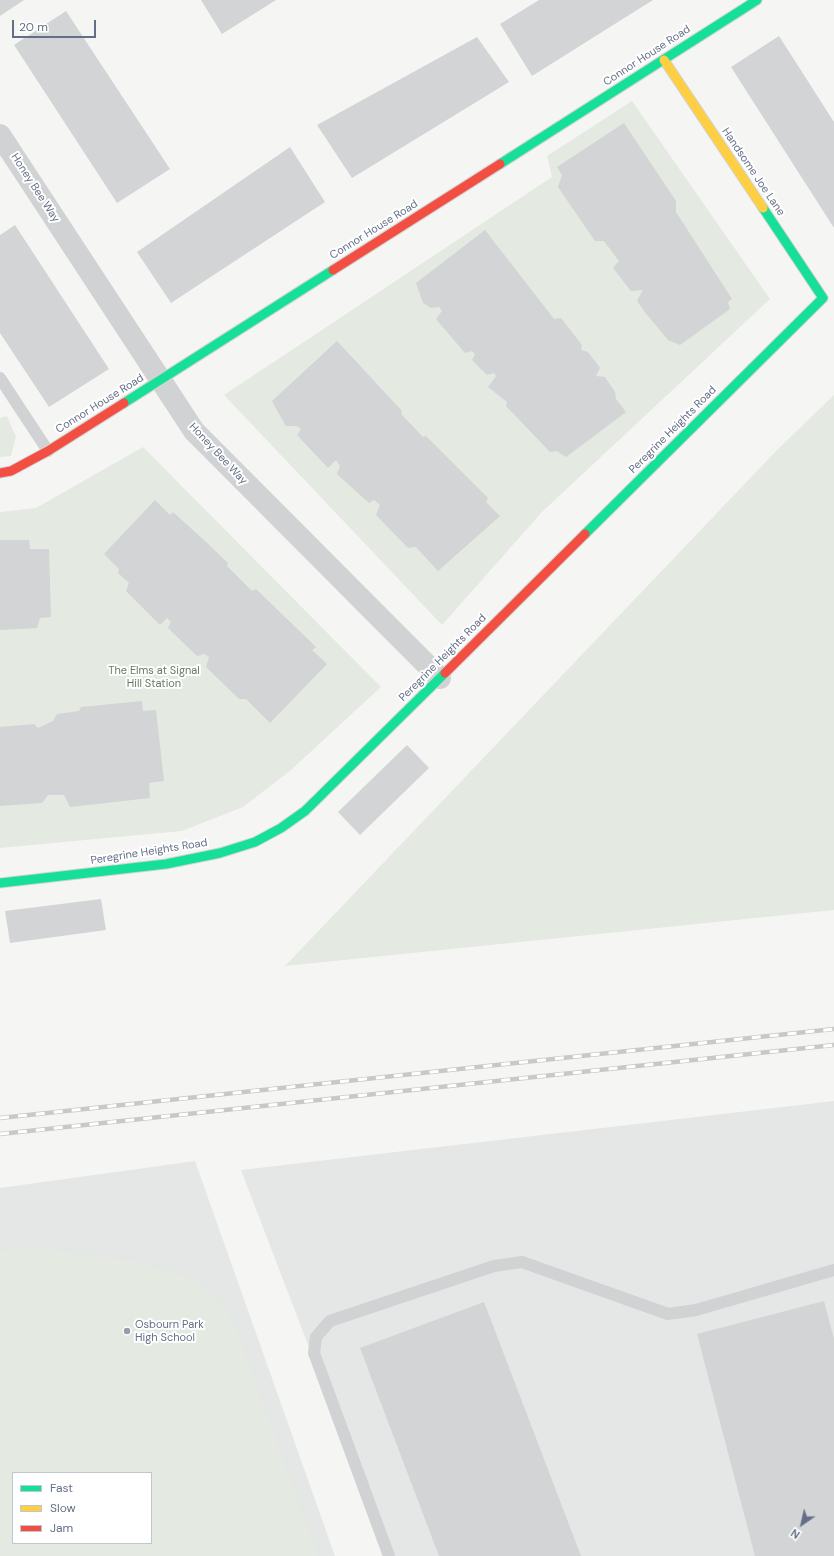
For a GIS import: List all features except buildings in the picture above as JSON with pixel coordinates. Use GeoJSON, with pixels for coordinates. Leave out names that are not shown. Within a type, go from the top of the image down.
{"type":"FeatureCollection","features":[{"type":"Feature","properties":{"kind":"street","name":"Connor House Road"},"geometry":{"type":"LineString","coordinates":[[0,473],[11,471],[48,451],[757,0]]}},
{"type":"Feature","properties":{"kind":"street","name":"Handsome Joe Lane"},"geometry":{"type":"LineString","coordinates":[[664,60],[823,298]]}},
{"type":"Feature","properties":{"kind":"street","name":"Honey Bee Way"},"geometry":{"type":"LineString","coordinates":[[0,136],[194,431],[440,678]]}},
{"type":"Feature","properties":{"kind":"street","name":"Peregrine Heights Road"},"geometry":{"type":"LineString","coordinates":[[0,883],[166,864],[220,853],[255,842],[281,828],[305,811],[823,298]]}},
{"type":"Feature","properties":{"kind":"lane"},"geometry":{"type":"LineString","coordinates":[[0,378],[48,451]]}},
{"type":"Feature","properties":{"kind":"lane"},"geometry":{"type":"LineString","coordinates":[[389,1556],[314,1353],[316,1337],[330,1321],[494,1266],[522,1262],[668,1314],[696,1310],[834,1270]]}},
{"type":"Feature","properties":{"kind":"shaded area"},"geometry":{"type":"Polygon","coordinates":[[[834,1101],[834,1556],[389,1556],[241,1170],[834,1101]]]}},
{"type":"Feature","properties":{"kind":"shaded area","name":"Osbourn Park High School"},"geometry":{"type":"Polygon","coordinates":[[[195,1161],[335,1556],[0,1556],[0,1188],[195,1161]]]}},
{"type":"Feature","properties":{"kind":"green space"},"geometry":{"type":"Polygon","coordinates":[[[632,101],[770,299],[542,512],[442,625],[224,395],[552,177],[547,156],[632,101]]]}},
{"type":"Feature","properties":{"kind":"green space"},"geometry":{"type":"Polygon","coordinates":[[[834,395],[834,910],[285,966],[777,450],[834,395]]]}},
{"type":"Feature","properties":{"kind":"green space"},"geometry":{"type":"Polygon","coordinates":[[[7,416],[16,437],[11,456],[0,457],[0,418],[7,416]]]}},
{"type":"Feature","properties":{"kind":"green space","name":"The Elms at Signal Hill Station"},"geometry":{"type":"Polygon","coordinates":[[[143,447],[381,687],[291,770],[243,807],[182,831],[0,848],[0,512],[36,508],[143,447]]]}},
{"type":"Feature","properties":{"kind":"green space","name":"Osbourn Park High School"},"geometry":{"type":"Polygon","coordinates":[[[32,1247],[138,1262],[195,1280],[222,1301],[237,1329],[318,1556],[0,1556],[0,1251],[32,1247]]]}},
{"type":"Feature","properties":{"kind":"railway"},"geometry":{"type":"LineString","coordinates":[[0,1118],[834,1029]]}},
{"type":"Feature","properties":{"kind":"railway"},"geometry":{"type":"LineString","coordinates":[[0,1134],[834,1045]]}},
{"type":"Feature","properties":{"kind":"traffic: fast"},"geometry":{"type":"LineString","coordinates":[[500,164],[757,0]]}},
{"type":"Feature","properties":{"kind":"traffic: fast"},"geometry":{"type":"LineString","coordinates":[[585,534],[823,298],[763,208]]}},
{"type":"Feature","properties":{"kind":"traffic: fast"},"geometry":{"type":"LineString","coordinates":[[124,403],[333,270]]}},
{"type":"Feature","properties":{"kind":"traffic: fast"},"geometry":{"type":"LineString","coordinates":[[0,883],[166,864],[220,853],[255,842],[281,828],[305,811],[445,673]]}},
{"type":"Feature","properties":{"kind":"traffic: slow"},"geometry":{"type":"LineString","coordinates":[[664,60],[763,208]]}},
{"type":"Feature","properties":{"kind":"traffic: jam"},"geometry":{"type":"LineString","coordinates":[[333,270],[500,164]]}},
{"type":"Feature","properties":{"kind":"traffic: jam"},"geometry":{"type":"LineString","coordinates":[[0,473],[11,471],[48,451],[124,403]]}},
{"type":"Feature","properties":{"kind":"traffic: jam"},"geometry":{"type":"LineString","coordinates":[[445,673],[585,534]]}},
{"type":"Feature","properties":{"kind":"place","name":"Osbourn Park High School"},"geometry":{"type":"Point","coordinates":[127,1331]}}]}
